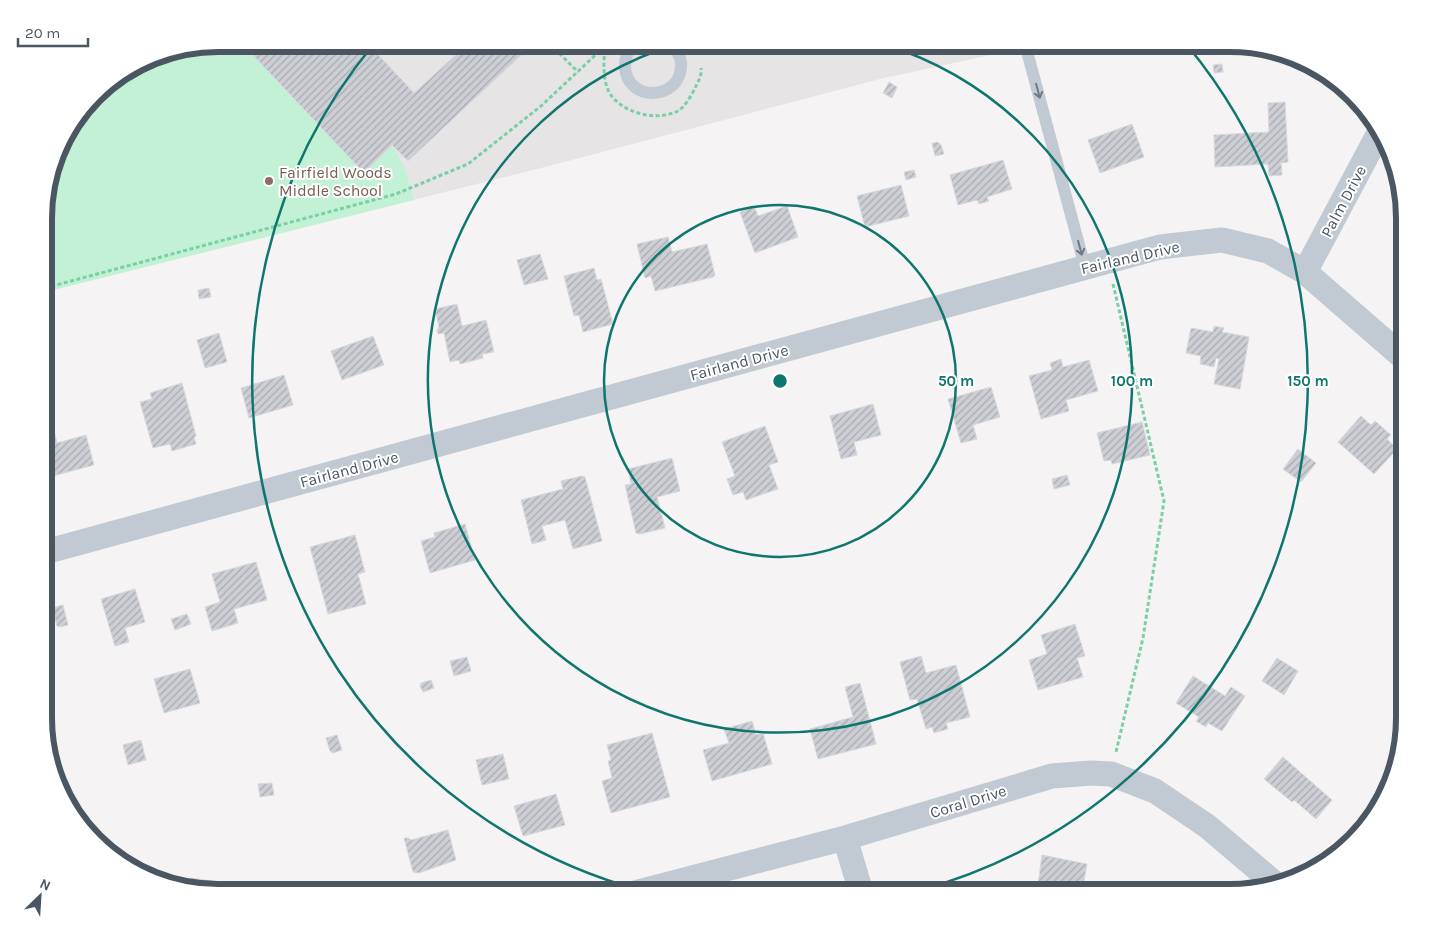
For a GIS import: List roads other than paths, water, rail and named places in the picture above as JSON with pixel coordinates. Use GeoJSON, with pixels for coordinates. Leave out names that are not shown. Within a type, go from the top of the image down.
{"type":"FeatureCollection","features":[{"type":"Feature","properties":{"kind":"street","name":"Palm Drive"},"geometry":{"type":"LineString","coordinates":[[1305,272],[1375,140]]}},
{"type":"Feature","properties":{"kind":"street","name":"Fairland Drive"},"geometry":{"type":"LineString","coordinates":[[52,550],[1160,247],[1222,240],[1268,251],[1305,272],[1395,350]]}},
{"type":"Feature","properties":{"kind":"street","name":"Coral Drive"},"geometry":{"type":"LineString","coordinates":[[670,884],[845,838],[1052,776],[1091,774],[1111,774],[1155,790],[1207,826],[1269,878]]}},
{"type":"Feature","properties":{"kind":"street"},"geometry":{"type":"LineString","coordinates":[[845,838],[858,883]]}},
{"type":"Feature","properties":{"kind":"lane"},"geometry":{"type":"LineString","coordinates":[[1027,52],[1085,267]]}},
{"type":"Feature","properties":{"kind":"lane"},"geometry":{"type":"LineString","coordinates":[[628,53],[625,72],[629,81],[635,88],[652,94],[662,93],[677,82],[682,64],[677,53]]}},
{"type":"Feature","properties":{"kind":"place","name":"Fairfield Woods Middle School"},"geometry":{"type":"Point","coordinates":[269,181]}}]}
